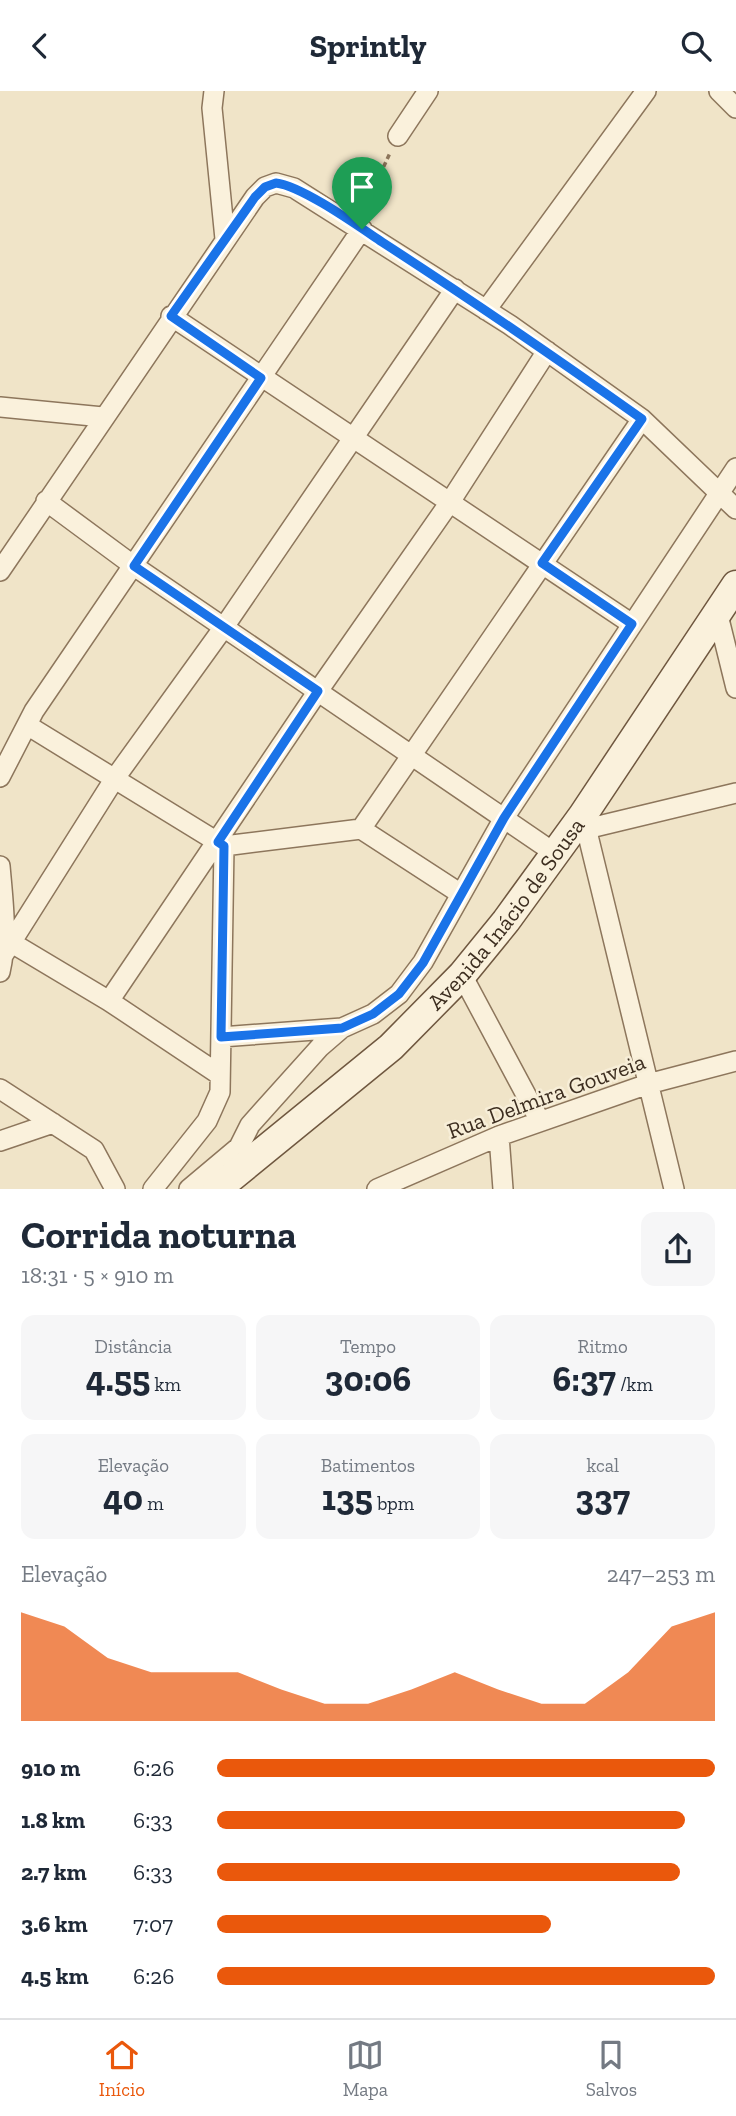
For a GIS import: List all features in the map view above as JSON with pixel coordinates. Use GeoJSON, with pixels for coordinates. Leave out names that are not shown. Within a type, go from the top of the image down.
{"type":"FeatureCollection","features":[{"type":"Feature","properties":{"kind":"main road","name":"Avenida Inácio de Sousa"},"geometry":{"type":"LineString","coordinates":[[217,1188],[391,1047],[462,975],[555,854],[584,822],[736,585]]}},
{"type":"Feature","properties":{"kind":"street"},"geometry":{"type":"LineString","coordinates":[[214,91],[212,108],[225,239]]}},
{"type":"Feature","properties":{"kind":"street"},"geometry":{"type":"LineString","coordinates":[[398,136],[428,91]]}},
{"type":"Feature","properties":{"kind":"street"},"geometry":{"type":"LineString","coordinates":[[486,310],[646,91]]}},
{"type":"Feature","properties":{"kind":"street"},"geometry":{"type":"LineString","coordinates":[[719,91],[736,108]]}},
{"type":"Feature","properties":{"kind":"street"},"geometry":{"type":"LineString","coordinates":[[0,571],[225,239],[255,197],[265,187],[276,183],[294,188],[362,229],[547,351],[642,419],[736,509]]}},
{"type":"Feature","properties":{"kind":"street"},"geometry":{"type":"LineString","coordinates":[[0,778],[27,725],[362,229]]}},
{"type":"Feature","properties":{"kind":"street"},"geometry":{"type":"LineString","coordinates":[[5,956],[115,778],[224,627],[455,289]]}},
{"type":"Feature","properties":{"kind":"street"},"geometry":{"type":"LineString","coordinates":[[171,316],[632,624]]}},
{"type":"Feature","properties":{"kind":"street"},"geometry":{"type":"LineString","coordinates":[[109,1001],[221,844],[318,691],[450,502],[547,351]]}},
{"type":"Feature","properties":{"kind":"street"},"geometry":{"type":"LineString","coordinates":[[0,407],[103,417]]}},
{"type":"Feature","properties":{"kind":"street"},"geometry":{"type":"LineString","coordinates":[[361,829],[642,419]]}},
{"type":"Feature","properties":{"kind":"street"},"geometry":{"type":"LineString","coordinates":[[189,1188],[239,1147],[250,1125],[320,1047],[342,1028],[373,1014],[399,994],[423,963],[504,818],[736,468]]}},
{"type":"Feature","properties":{"kind":"street"},"geometry":{"type":"LineString","coordinates":[[46,501],[134,566],[555,854]]}},
{"type":"Feature","properties":{"kind":"street"},"geometry":{"type":"LineString","coordinates":[[717,611],[732,651],[736,688]]}},
{"type":"Feature","properties":{"kind":"street"},"geometry":{"type":"LineString","coordinates":[[27,725],[221,844],[361,829],[461,894]]}},
{"type":"Feature","properties":{"kind":"street"},"geometry":{"type":"LineString","coordinates":[[674,1188],[584,822],[736,793]]}},
{"type":"Feature","properties":{"kind":"street"},"geometry":{"type":"LineString","coordinates":[[153,1188],[207,1121],[220,1092],[221,844]]}},
{"type":"Feature","properties":{"kind":"street"},"geometry":{"type":"LineString","coordinates":[[0,866],[5,956]]}},
{"type":"Feature","properties":{"kind":"street"},"geometry":{"type":"LineString","coordinates":[[5,956],[109,1001],[220,1075]]}},
{"type":"Feature","properties":{"kind":"street"},"geometry":{"type":"LineString","coordinates":[[462,975],[541,1121]]}},
{"type":"Feature","properties":{"kind":"street"},"geometry":{"type":"LineString","coordinates":[[221,1037],[342,1028]]}},
{"type":"Feature","properties":{"kind":"street","name":"Rua Delmira Gouveia"},"geometry":{"type":"LineString","coordinates":[[377,1188],[541,1121],[648,1084],[736,1061]]}},
{"type":"Feature","properties":{"kind":"street"},"geometry":{"type":"LineString","coordinates":[[0,1089],[94,1150],[115,1188]]}},
{"type":"Feature","properties":{"kind":"street"},"geometry":{"type":"LineString","coordinates":[[0,1141],[52,1123]]}},
{"type":"Feature","properties":{"kind":"street"},"geometry":{"type":"LineString","coordinates":[[499,1136],[503,1188]]}},
{"type":"Feature","properties":{"kind":"path"},"geometry":{"type":"LineString","coordinates":[[362,229],[372,215],[379,177],[398,136]]}},
{"type":"Feature","properties":{"kind":"route"},"geometry":{"type":"LineString","coordinates":[[276,183],[285,184],[362,229],[510,325],[642,419],[542,563],[632,624],[504,818],[423,963],[399,994],[373,1014],[342,1028],[221,1037],[224,846],[218,842],[318,691],[134,566],[261,378],[171,316],[255,197],[265,187],[276,183]]}}]}
